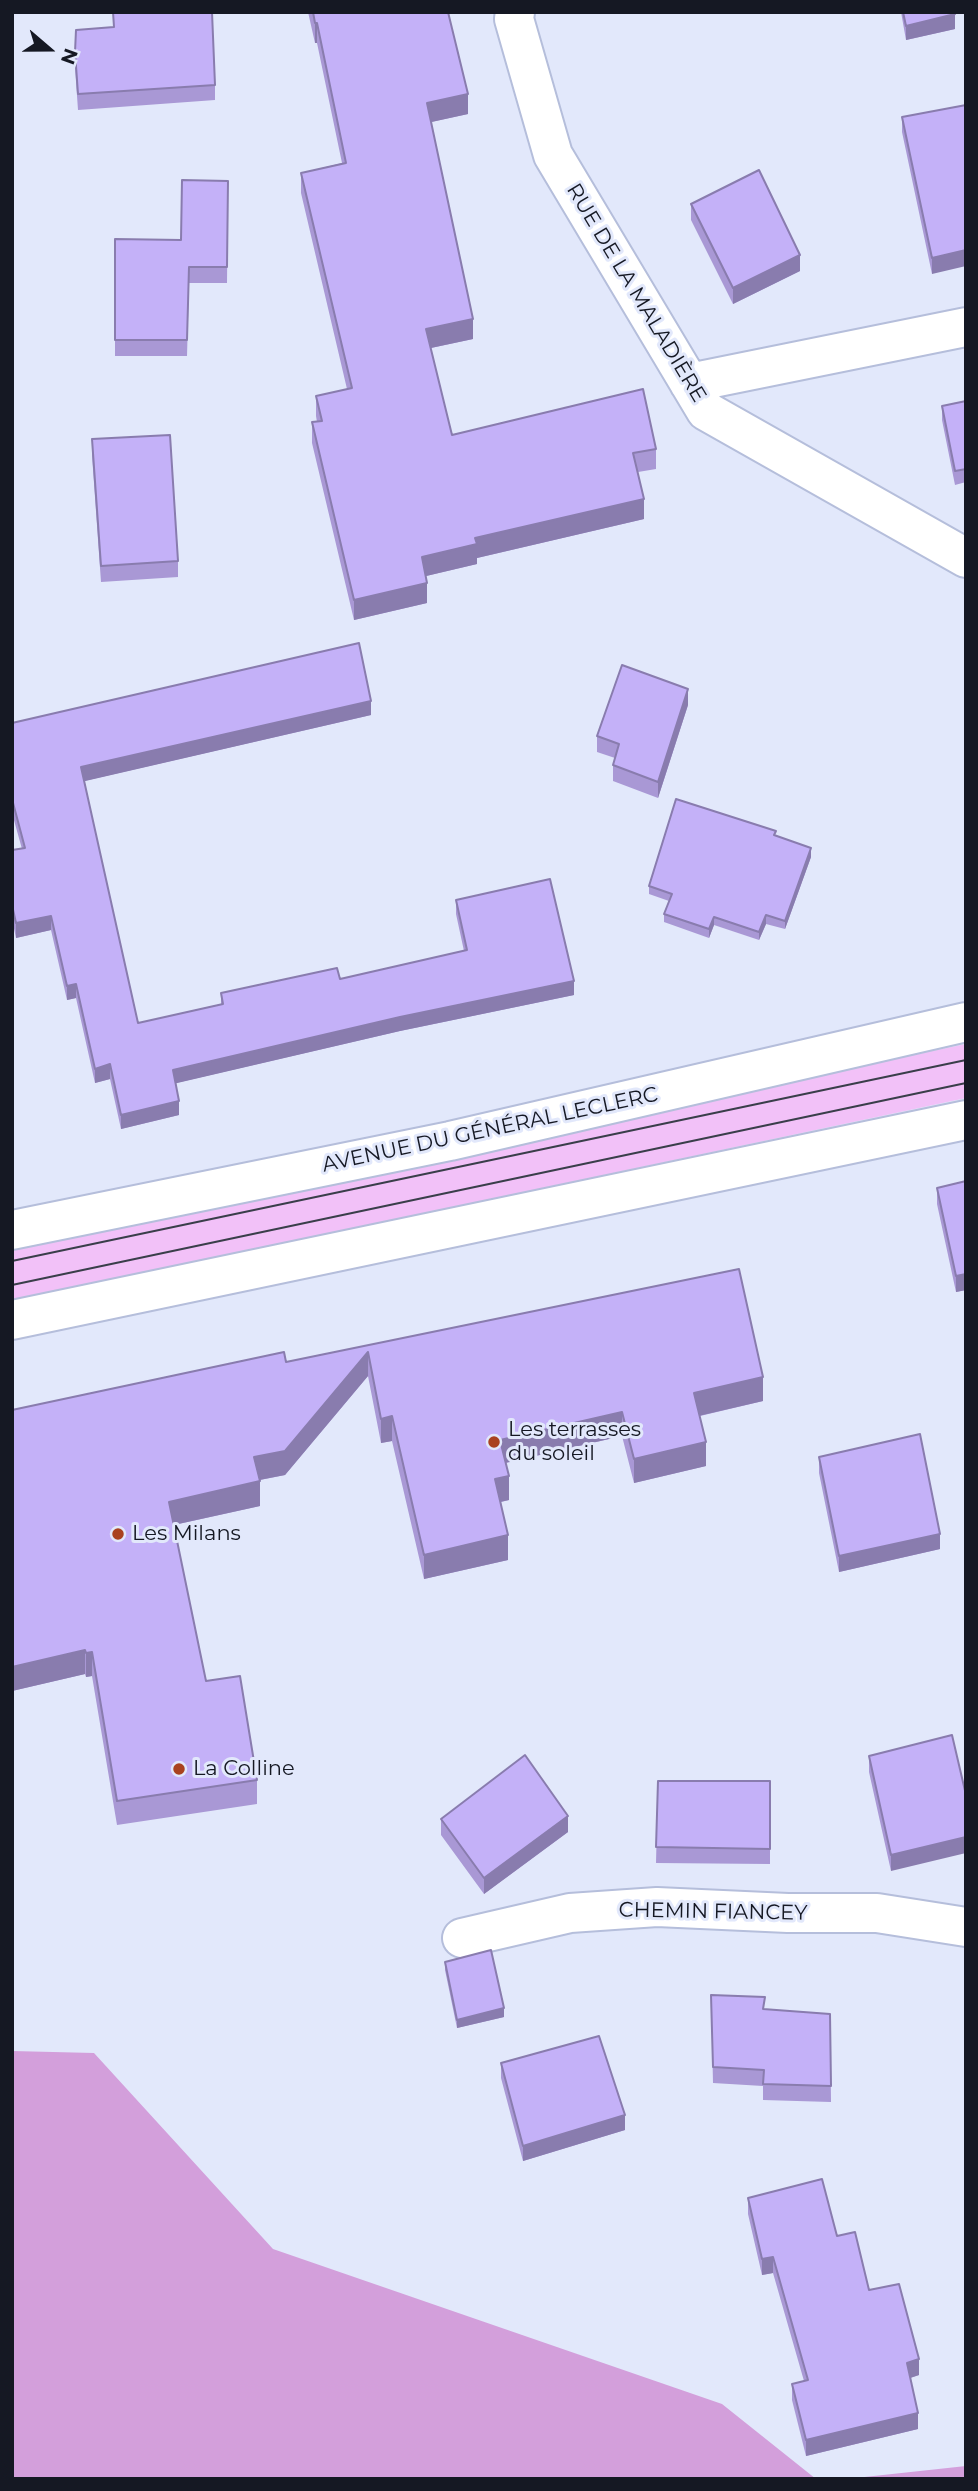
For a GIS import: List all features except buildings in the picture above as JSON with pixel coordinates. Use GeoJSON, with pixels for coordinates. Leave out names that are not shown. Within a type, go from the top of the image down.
{"type":"FeatureCollection","features":[{"type":"Feature","properties":{"kind":"main road","name":"RUE DE LA MALADIÈRE"},"geometry":{"type":"LineString","coordinates":[[515,12],[514,19],[553,155],[706,411],[966,558]]}},
{"type":"Feature","properties":{"kind":"main road"},"geometry":{"type":"LineString","coordinates":[[690,383],[966,327]]}},
{"type":"Feature","properties":{"kind":"main road","name":"AVENUE DU GÉNÉRAL LECLERC"},"geometry":{"type":"LineString","coordinates":[[12,1230],[450,1141],[966,1022]]}},
{"type":"Feature","properties":{"kind":"main road"},"geometry":{"type":"LineString","coordinates":[[12,1320],[966,1119]]}},
{"type":"Feature","properties":{"kind":"main road","name":"CHEMIN FIANCEY"},"geometry":{"type":"LineString","coordinates":[[462,1938],[570,1913],[657,1907],[788,1913],[877,1913],[966,1927]]}},
{"type":"Feature","properties":{"kind":"shaded area"},"geometry":{"type":"Polygon","coordinates":[[[966,1044],[966,1098],[12,1301],[12,1242],[966,1044]]]}},
{"type":"Feature","properties":{"kind":"shaded area"},"geometry":{"type":"Polygon","coordinates":[[[12,2051],[94,2053],[273,2249],[722,2404],[816,2479],[12,2479],[12,2051]]]}},
{"type":"Feature","properties":{"kind":"shaded area"},"geometry":{"type":"Polygon","coordinates":[[[966,2466],[966,2479],[846,2479],[966,2466]]]}},
{"type":"Feature","properties":{"kind":"tram line"},"geometry":{"type":"LineString","coordinates":[[12,1261],[966,1060]]}},
{"type":"Feature","properties":{"kind":"tram line"},"geometry":{"type":"LineString","coordinates":[[12,1285],[966,1083]]}},
{"type":"Feature","properties":{"kind":"place","name":"Les terrasses du soleil"},"geometry":{"type":"Point","coordinates":[494,1442]}},
{"type":"Feature","properties":{"kind":"place","name":"Les Milans"},"geometry":{"type":"Point","coordinates":[118,1534]}},
{"type":"Feature","properties":{"kind":"place","name":"La Colline"},"geometry":{"type":"Point","coordinates":[179,1769]}}]}
